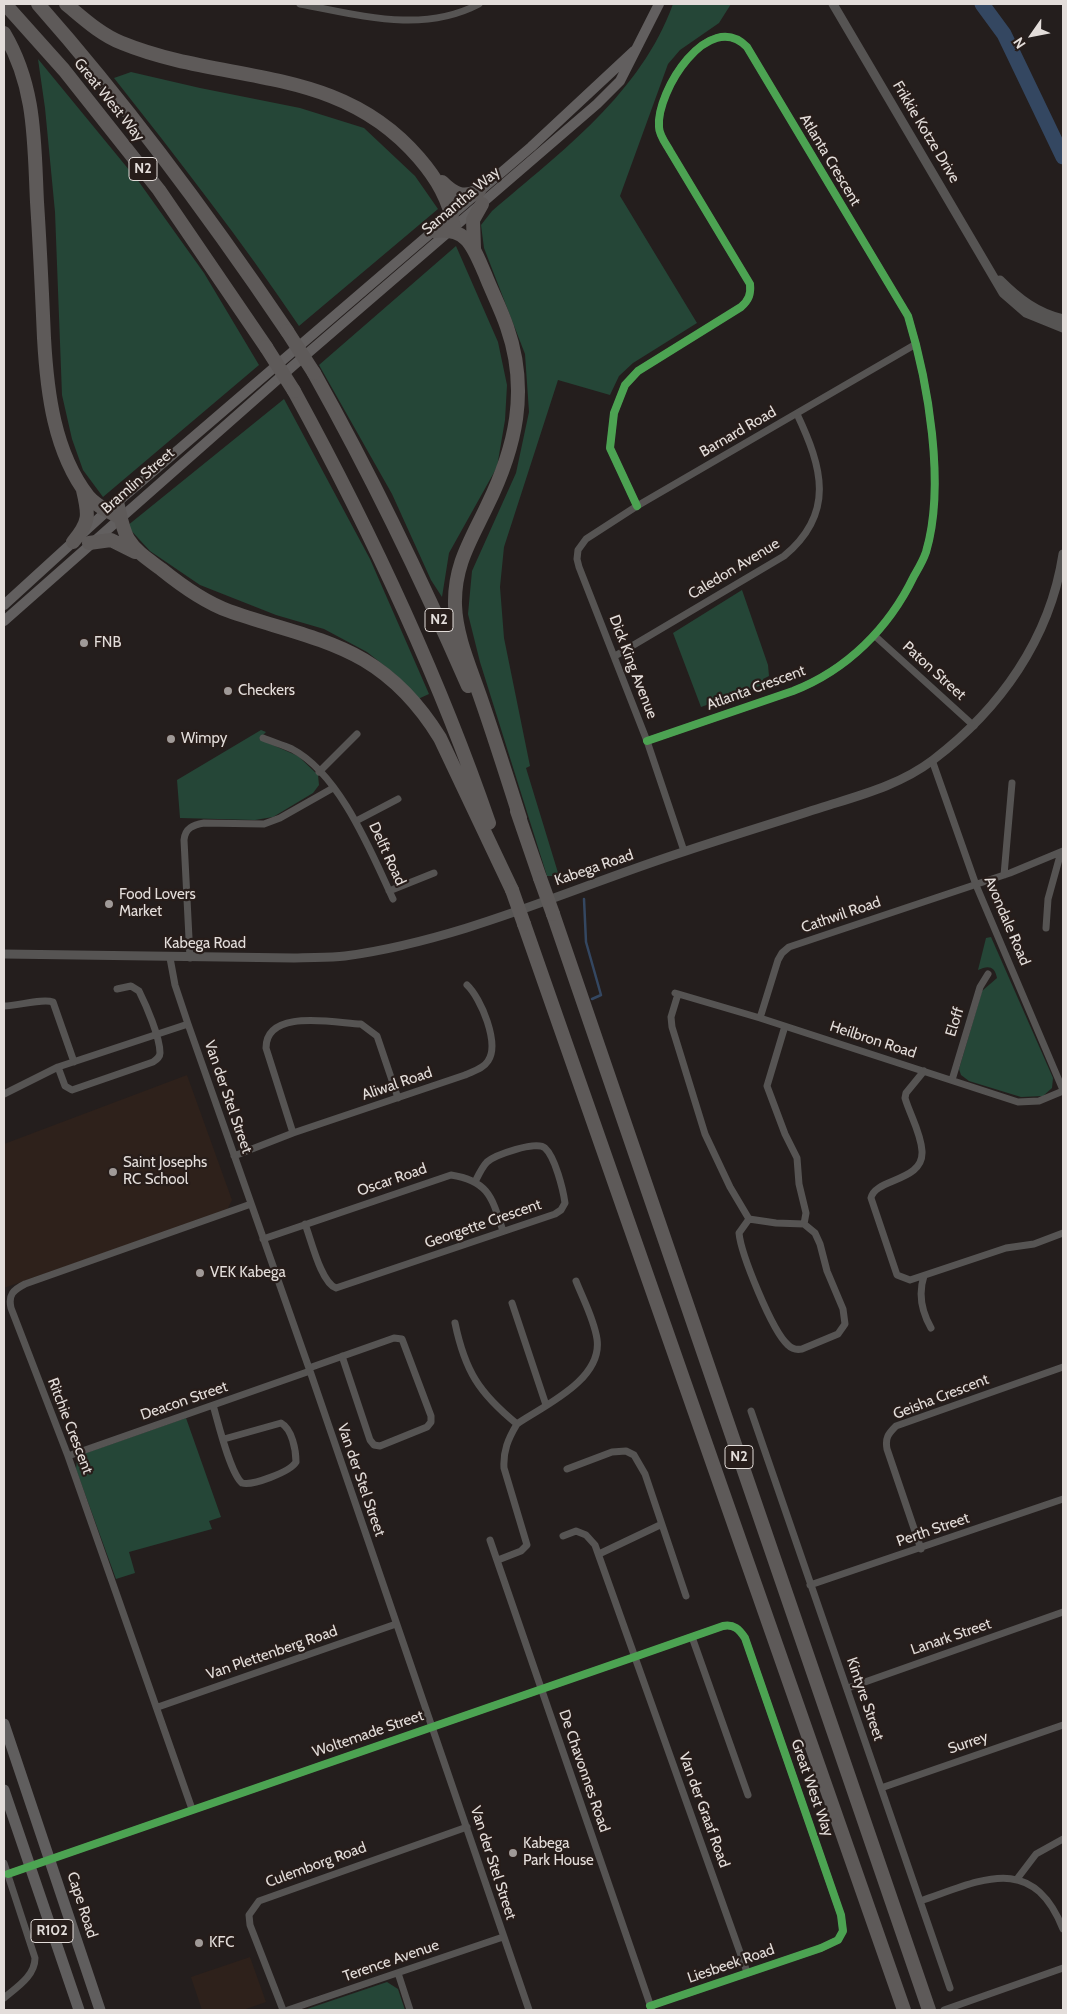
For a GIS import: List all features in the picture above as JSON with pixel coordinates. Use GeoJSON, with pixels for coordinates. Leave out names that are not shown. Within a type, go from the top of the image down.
{"type":"FeatureCollection","features":[{"type":"Feature","properties":{"kind":"highway","name":"Great West Way"},"geometry":{"type":"LineString","coordinates":[[5,4],[64,70],[159,190],[294,391],[335,466],[410,620],[447,708],[512,890]]}},
{"type":"Feature","properties":{"kind":"highway","name":"Great West Way"},"geometry":{"type":"LineString","coordinates":[[38,4],[82,53],[176,174],[287,331],[314,373],[358,452],[401,536],[473,699],[520,818]]}},
{"type":"Feature","properties":{"kind":"highway"},"geometry":{"type":"LineString","coordinates":[[66,4],[113,38],[138,50],[272,79],[340,98],[358,107],[394,132],[428,169],[456,194],[481,197],[473,220],[475,251]]}},
{"type":"Feature","properties":{"kind":"highway"},"geometry":{"type":"LineString","coordinates":[[4,33],[22,68],[32,116],[48,392],[55,425],[81,485],[88,513],[83,530],[73,542]]}},
{"type":"Feature","properties":{"kind":"highway"},"geometry":{"type":"LineString","coordinates":[[428,169],[446,197],[452,224],[475,251],[507,326],[516,369],[517,418],[513,444],[504,468],[460,561],[456,574],[455,607],[464,650],[520,818]]}},
{"type":"Feature","properties":{"kind":"highway"},"geometry":{"type":"LineString","coordinates":[[434,231],[452,224]]}},
{"type":"Feature","properties":{"kind":"highway"},"geometry":{"type":"LineString","coordinates":[[81,485],[89,497],[116,512],[128,539],[143,556]]}},
{"type":"Feature","properties":{"kind":"highway"},"geometry":{"type":"LineString","coordinates":[[89,543],[104,540],[115,541],[143,556],[201,598],[227,610],[346,651],[365,660],[411,698],[427,717],[445,746],[512,890]]}},
{"type":"Feature","properties":{"kind":"highway","name":"N2"},"geometry":{"type":"LineString","coordinates":[[520,818],[927,2004]]}},
{"type":"Feature","properties":{"kind":"highway","name":"N2"},"geometry":{"type":"LineString","coordinates":[[512,890],[903,2008]]}},
{"type":"Feature","properties":{"kind":"main road","name":"Samantha Way"},"geometry":{"type":"LineString","coordinates":[[294,365],[481,197],[614,87],[628,69],[659,4]]}},
{"type":"Feature","properties":{"kind":"main road","name":"Samantha Way"},"geometry":{"type":"LineString","coordinates":[[287,355],[434,231]]}},
{"type":"Feature","properties":{"kind":"main road","name":"Bramlin Street"},"geometry":{"type":"LineString","coordinates":[[4,621],[89,543],[116,512],[287,355]]}},
{"type":"Feature","properties":{"kind":"main road","name":"Bramlin Street"},"geometry":{"type":"LineString","coordinates":[[4,605],[73,542],[116,512],[294,365]]}},
{"type":"Feature","properties":{"kind":"main road","name":"Cape Road"},"geometry":{"type":"LineString","coordinates":[[4,1724],[51,1859],[100,2010]]}},
{"type":"Feature","properties":{"kind":"main road","name":"R102"},"geometry":{"type":"LineString","coordinates":[[4,1790],[79,2010]]}},
{"type":"Feature","properties":{"kind":"street"},"geometry":{"type":"LineString","coordinates":[[300,4],[406,21],[450,15],[479,4]]}},
{"type":"Feature","properties":{"kind":"street","name":"Frikkie Kotze Drive"},"geometry":{"type":"LineString","coordinates":[[833,4],[1003,293],[1015,304],[1037,318],[1063,328]]}},
{"type":"Feature","properties":{"kind":"street","name":"Atlanta Crescent"},"geometry":{"type":"LineString","coordinates":[[637,506],[610,448],[614,413],[625,385],[638,370],[741,307],[748,301],[751,292],[750,284],[670,151],[659,129],[663,104],[679,68],[695,52],[717,38],[731,36],[739,39],[747,47],[908,316],[916,344],[928,408],[936,476],[932,523],[926,554],[903,599],[875,636],[841,666],[811,684],[647,741]]}},
{"type":"Feature","properties":{"kind":"street","name":"Frikkie Kotze Drive"},"geometry":{"type":"LineString","coordinates":[[994,275],[1034,309],[1063,319]]}},
{"type":"Feature","properties":{"kind":"street","name":"Barnard Road"},"geometry":{"type":"LineString","coordinates":[[578,550],[586,539],[637,506],[916,344]]}},
{"type":"Feature","properties":{"kind":"street","name":"Caledon Avenue"},"geometry":{"type":"LineString","coordinates":[[615,656],[784,556],[806,536],[816,511],[819,482],[811,443],[797,414]]}},
{"type":"Feature","properties":{"kind":"street","name":"Dick King Avenue"},"geometry":{"type":"LineString","coordinates":[[578,550],[579,567],[647,741],[684,851]]}},
{"type":"Feature","properties":{"kind":"street","name":"Kabega Road"},"geometry":{"type":"LineString","coordinates":[[4,954],[170,958],[343,956],[394,948],[499,916],[684,851],[867,793],[900,780],[932,760],[974,726],[1016,677],[1045,621],[1060,573],[1063,554]]}},
{"type":"Feature","properties":{"kind":"street","name":"Paton Street"},"geometry":{"type":"LineString","coordinates":[[875,636],[974,726]]}},
{"type":"Feature","properties":{"kind":"street"},"geometry":{"type":"LineString","coordinates":[[319,772],[357,734]]}},
{"type":"Feature","properties":{"kind":"street","name":"Delft Road"},"geometry":{"type":"LineString","coordinates":[[263,738],[293,750],[319,772],[333,788],[356,821],[393,899]]}},
{"type":"Feature","properties":{"kind":"street","name":"Avondale Road"},"geometry":{"type":"LineString","coordinates":[[932,760],[976,884],[1063,1091]]}},
{"type":"Feature","properties":{"kind":"street"},"geometry":{"type":"LineString","coordinates":[[1004,875],[1012,783]]}},
{"type":"Feature","properties":{"kind":"street"},"geometry":{"type":"LineString","coordinates":[[190,958],[185,834],[192,826],[204,823],[264,824],[280,818],[333,788]]}},
{"type":"Feature","properties":{"kind":"street","name":"Delft Road"},"geometry":{"type":"LineString","coordinates":[[356,821],[398,799]]}},
{"type":"Feature","properties":{"kind":"street"},"geometry":{"type":"LineString","coordinates":[[1046,928],[1048,899],[1054,873],[1062,852]]}},
{"type":"Feature","properties":{"kind":"street","name":"Cathwil Road"},"geometry":{"type":"LineString","coordinates":[[760,1018],[778,960],[789,947],[1004,875],[1062,852]]}},
{"type":"Feature","properties":{"kind":"street"},"geometry":{"type":"LineString","coordinates":[[1045,859],[1054,873]]}},
{"type":"Feature","properties":{"kind":"street"},"geometry":{"type":"LineString","coordinates":[[389,891],[434,873]]}},
{"type":"Feature","properties":{"kind":"street","name":"Van der Stel Street"},"geometry":{"type":"LineString","coordinates":[[170,958],[175,984],[188,1024],[309,1369],[529,2010]]}},
{"type":"Feature","properties":{"kind":"street","name":"Eloff"},"geometry":{"type":"LineString","coordinates":[[952,1080],[980,987],[988,974]]}},
{"type":"Feature","properties":{"kind":"street","name":"Aliwal Road"},"geometry":{"type":"LineString","coordinates":[[234,1156],[293,1133],[465,1075],[484,1066],[490,1059],[493,1046],[480,1003],[467,985]]}},
{"type":"Feature","properties":{"kind":"street"},"geometry":{"type":"LineString","coordinates":[[58,1067],[65,1086],[69,1089],[77,1088],[157,1059],[160,1052],[156,1035],[139,991],[131,986],[117,989]]}},
{"type":"Feature","properties":{"kind":"street","name":"Heilbron Road"},"geometry":{"type":"LineString","coordinates":[[749,1219],[730,1187],[702,1125],[672,1027],[671,1017],[676,994],[760,1018],[1018,1102],[1039,1101],[1063,1091]]}},
{"type":"Feature","properties":{"kind":"street"},"geometry":{"type":"LineString","coordinates":[[4,1006],[19,1006],[47,1000],[53,1002],[74,1062]]}},
{"type":"Feature","properties":{"kind":"street"},"geometry":{"type":"LineString","coordinates":[[293,1133],[266,1048],[269,1033],[278,1025],[291,1021],[361,1024],[368,1027],[377,1036],[398,1098]]}},
{"type":"Feature","properties":{"kind":"street"},"geometry":{"type":"LineString","coordinates":[[4,1094],[58,1067],[188,1024]]}},
{"type":"Feature","properties":{"kind":"street"},"geometry":{"type":"LineString","coordinates":[[785,1026],[767,1086],[785,1134],[797,1158],[799,1184],[806,1213],[804,1224]]}},
{"type":"Feature","properties":{"kind":"street"},"geometry":{"type":"LineString","coordinates":[[924,1071],[906,1093],[905,1098],[922,1148],[920,1161],[906,1176],[876,1189],[871,1198],[897,1275],[910,1280],[1006,1248],[1034,1244],[1063,1233]]}},
{"type":"Feature","properties":{"kind":"street","name":"Georgette Crescent"},"geometry":{"type":"LineString","coordinates":[[305,1224],[324,1276],[331,1286],[336,1288],[555,1214],[564,1207],[564,1196],[549,1153],[545,1147],[535,1144],[492,1159],[484,1166],[475,1182]]}},
{"type":"Feature","properties":{"kind":"street","name":"Oscar Road"},"geometry":{"type":"LineString","coordinates":[[263,1238],[443,1177],[461,1177],[475,1182]]}},
{"type":"Feature","properties":{"kind":"street"},"geometry":{"type":"LineString","coordinates":[[475,1182],[487,1190],[503,1231]]}},
{"type":"Feature","properties":{"kind":"street","name":"Ritchie Crescent"},"geometry":{"type":"LineString","coordinates":[[192,1809],[158,1707],[68,1456],[10,1308],[12,1294],[15,1289],[25,1284],[251,1204]]}},
{"type":"Feature","properties":{"kind":"street"},"geometry":{"type":"LineString","coordinates":[[749,1219],[776,1224],[804,1224],[814,1234],[820,1244],[827,1271],[844,1309],[845,1324],[838,1334],[796,1350],[787,1345],[766,1312],[741,1245],[740,1233],[749,1219]]}},
{"type":"Feature","properties":{"kind":"street"},"geometry":{"type":"LineString","coordinates":[[924,1276],[921,1285],[922,1304],[932,1328]]}},
{"type":"Feature","properties":{"kind":"street"},"geometry":{"type":"LineString","coordinates":[[498,1560],[521,1551],[527,1545],[504,1468],[506,1448],[517,1424],[577,1384],[594,1357],[597,1342],[595,1330],[576,1281]]}},
{"type":"Feature","properties":{"kind":"street"},"geometry":{"type":"LineString","coordinates":[[512,1303],[546,1405]]}},
{"type":"Feature","properties":{"kind":"street"},"geometry":{"type":"LineString","coordinates":[[455,1322],[465,1360],[477,1385],[500,1411],[517,1424]]}},
{"type":"Feature","properties":{"kind":"street","name":"Deacon Street"},"geometry":{"type":"LineString","coordinates":[[68,1456],[213,1405],[342,1356],[394,1338],[402,1339],[431,1416],[431,1422],[427,1427],[380,1446],[374,1445],[370,1440],[342,1356]]}},
{"type":"Feature","properties":{"kind":"street","name":"Geisha Crescent"},"geometry":{"type":"LineString","coordinates":[[921,1549],[887,1449],[887,1437],[891,1431],[896,1426],[1063,1367]]}},
{"type":"Feature","properties":{"kind":"street"},"geometry":{"type":"LineString","coordinates":[[213,1405],[224,1439],[238,1479],[246,1484],[287,1470],[296,1462],[292,1439],[287,1428],[281,1423],[224,1439]]}},
{"type":"Feature","properties":{"kind":"street","name":"Kintyre Street"},"geometry":{"type":"LineString","coordinates":[[752,1411],[810,1585],[848,1688],[950,1988]]}},
{"type":"Feature","properties":{"kind":"street"},"geometry":{"type":"LineString","coordinates":[[567,1469],[612,1452],[626,1451],[634,1455],[645,1474],[660,1525],[686,1596]]}},
{"type":"Feature","properties":{"kind":"street","name":"Perth Street"},"geometry":{"type":"LineString","coordinates":[[810,1585],[921,1549],[1063,1499]]}},
{"type":"Feature","properties":{"kind":"street"},"geometry":{"type":"LineString","coordinates":[[563,1536],[570,1532],[580,1533],[591,1540],[599,1554],[660,1525]]}},
{"type":"Feature","properties":{"kind":"street","name":"De Chavonnes Road"},"geometry":{"type":"LineString","coordinates":[[490,1540],[651,2008]]}},
{"type":"Feature","properties":{"kind":"street","name":"Van der Graaf Road"},"geometry":{"type":"LineString","coordinates":[[599,1554],[747,1972]]}},
{"type":"Feature","properties":{"kind":"street","name":"Lanark Street"},"geometry":{"type":"LineString","coordinates":[[848,1688],[1063,1612]]}},
{"type":"Feature","properties":{"kind":"street","name":"Van Plettenberg Road"},"geometry":{"type":"LineString","coordinates":[[158,1707],[396,1624]]}},
{"type":"Feature","properties":{"kind":"street","name":"Woltemade Street"},"geometry":{"type":"LineString","coordinates":[[8,1874],[722,1626],[737,1628]]}},
{"type":"Feature","properties":{"kind":"street","name":"Great West Way"},"geometry":{"type":"LineString","coordinates":[[737,1628],[745,1638],[842,1915],[844,1924],[841,1936],[821,1948]]}},
{"type":"Feature","properties":{"kind":"street"},"geometry":{"type":"LineString","coordinates":[[692,1637],[748,1795]]}},
{"type":"Feature","properties":{"kind":"street","name":"Surrey"},"geometry":{"type":"LineString","coordinates":[[881,1788],[1063,1725]]}},
{"type":"Feature","properties":{"kind":"street","name":"Culemborg Road"},"geometry":{"type":"LineString","coordinates":[[283,2010],[250,1925],[249,1915],[258,1901],[467,1827]]}},
{"type":"Feature","properties":{"kind":"street"},"geometry":{"type":"LineString","coordinates":[[1017,1879],[1036,1854],[1063,1839]]}},
{"type":"Feature","properties":{"kind":"street"},"geometry":{"type":"LineString","coordinates":[[4,1863],[35,1958],[34,1967],[28,1977],[4,1998]]}},
{"type":"Feature","properties":{"kind":"street"},"geometry":{"type":"LineString","coordinates":[[920,1901],[984,1880],[999,1877],[1017,1879],[1034,1887],[1049,1900],[1063,1929]]}},
{"type":"Feature","properties":{"kind":"street","name":"Terence Avenue"},"geometry":{"type":"LineString","coordinates":[[288,2010],[503,1937]]}},
{"type":"Feature","properties":{"kind":"street","name":"Liesbeek Road"},"geometry":{"type":"LineString","coordinates":[[651,2008],[747,1972],[821,1948]]}},
{"type":"Feature","properties":{"kind":"street"},"geometry":{"type":"LineString","coordinates":[[944,2010],[1063,1968]]}},
{"type":"Feature","properties":{"kind":"street"},"geometry":{"type":"LineString","coordinates":[[398,1973],[410,2010]]}},
{"type":"Feature","properties":{"kind":"shaded area","name":"Saint Josephs RC School"},"geometry":{"type":"Polygon","coordinates":[[[187,1075],[232,1200],[227,1210],[4,1288],[4,1144],[187,1075]]]}},
{"type":"Feature","properties":{"kind":"shaded area"},"geometry":{"type":"Polygon","coordinates":[[[250,1957],[266,2002],[243,2010],[202,2010],[191,1977],[250,1957]]]}},
{"type":"Feature","properties":{"kind":"green space"},"geometry":{"type":"Polygon","coordinates":[[[673,4],[731,4],[719,23],[680,50],[668,64],[620,196],[697,323],[633,363],[619,376],[610,395],[558,380],[504,547],[500,587],[504,638],[530,766],[526,768],[559,876],[547,876],[480,662],[468,614],[472,571],[516,473],[529,412],[525,354],[484,248],[481,225],[492,211],[571,143],[620,93],[641,66],[659,36],[673,4]]]}},
{"type":"Feature","properties":{"kind":"green space"},"geometry":{"type":"Polygon","coordinates":[[[38,59],[139,182],[204,273],[259,365],[103,497],[83,470],[72,439],[62,395],[55,212],[45,108],[38,59]]]}},
{"type":"Feature","properties":{"kind":"green space"},"geometry":{"type":"Polygon","coordinates":[[[131,72],[300,108],[364,128],[415,176],[438,209],[299,326],[209,200],[114,78],[131,72]]]}},
{"type":"Feature","properties":{"kind":"green space"},"geometry":{"type":"Polygon","coordinates":[[[456,246],[498,342],[507,385],[505,420],[497,467],[449,553],[442,597],[431,580],[392,494],[319,365],[456,246]]]}},
{"type":"Feature","properties":{"kind":"green space"},"geometry":{"type":"Polygon","coordinates":[[[284,399],[370,559],[429,694],[418,699],[395,674],[367,652],[324,629],[276,615],[200,585],[150,551],[127,526],[284,399]]]}},
{"type":"Feature","properties":{"kind":"green space"},"geometry":{"type":"Polygon","coordinates":[[[742,590],[768,665],[769,676],[763,679],[765,684],[701,707],[673,633],[742,590]]]}},
{"type":"Feature","properties":{"kind":"green space"},"geometry":{"type":"Polygon","coordinates":[[[261,730],[266,732],[259,739],[298,756],[318,775],[319,785],[313,793],[273,817],[255,820],[180,818],[177,780],[261,730]]]}},
{"type":"Feature","properties":{"kind":"green space"},"geometry":{"type":"Polygon","coordinates":[[[991,937],[1053,1078],[1052,1088],[1043,1096],[1021,1097],[969,1081],[961,1075],[959,1069],[982,991],[997,978],[993,969],[985,967],[978,970],[986,938],[991,937]]]}},
{"type":"Feature","properties":{"kind":"green space"},"geometry":{"type":"Polygon","coordinates":[[[186,1418],[221,1517],[209,1521],[212,1529],[129,1552],[135,1573],[116,1579],[76,1469],[77,1460],[83,1454],[186,1418]]]}},
{"type":"Feature","properties":{"kind":"green space"},"geometry":{"type":"Polygon","coordinates":[[[387,1982],[398,1989],[405,2010],[304,2010],[387,1982]]]}},
{"type":"Feature","properties":{"kind":"waterway"},"geometry":{"type":"LineString","coordinates":[[982,4],[1004,34],[1063,157]]}},
{"type":"Feature","properties":{"kind":"waterway"},"geometry":{"type":"LineString","coordinates":[[584,899],[586,942],[601,995],[592,999]]}},
{"type":"Feature","properties":{"kind":"cycle path"},"geometry":{"type":"LineString","coordinates":[[637,506],[610,448],[614,413],[625,385],[638,371],[741,307],[750,294],[750,284],[665,142],[659,127],[660,112],[666,94],[688,59],[702,46],[717,38],[732,38],[747,47],[908,316],[922,371],[932,434],[934,465],[932,525],[925,555],[904,595],[879,630],[848,659],[813,682],[793,691],[647,741]]}},
{"type":"Feature","properties":{"kind":"cycle path"},"geometry":{"type":"LineString","coordinates":[[8,1874],[723,1626],[730,1626],[738,1630],[745,1638],[841,1915],[843,1931],[838,1940],[821,1948],[650,2006]]}},
{"type":"Feature","properties":{"kind":"place","name":"FNB"},"geometry":{"type":"Point","coordinates":[84,643]}},
{"type":"Feature","properties":{"kind":"place","name":"Checkers"},"geometry":{"type":"Point","coordinates":[228,691]}},
{"type":"Feature","properties":{"kind":"place","name":"Wimpy"},"geometry":{"type":"Point","coordinates":[171,739]}},
{"type":"Feature","properties":{"kind":"place","name":"Food Lovers Market"},"geometry":{"type":"Point","coordinates":[109,904]}},
{"type":"Feature","properties":{"kind":"place","name":"Saint Josephs RC School"},"geometry":{"type":"Point","coordinates":[113,1172]}},
{"type":"Feature","properties":{"kind":"place","name":"VEK Kabega"},"geometry":{"type":"Point","coordinates":[200,1273]}},
{"type":"Feature","properties":{"kind":"place","name":"Kabega Park House"},"geometry":{"type":"Point","coordinates":[513,1853]}},
{"type":"Feature","properties":{"kind":"place","name":"KFC"},"geometry":{"type":"Point","coordinates":[199,1943]}}]}
